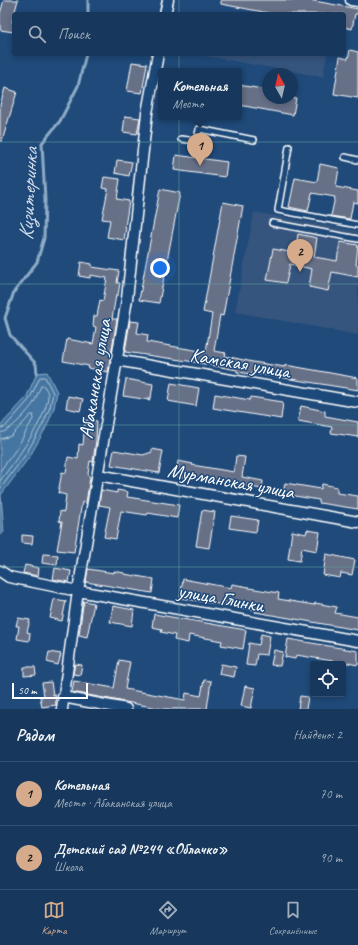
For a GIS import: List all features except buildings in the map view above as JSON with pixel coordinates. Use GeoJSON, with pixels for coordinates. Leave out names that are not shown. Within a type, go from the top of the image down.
{"type":"FeatureCollection","features":[{"type":"Feature","properties":{"kind":"street"},"geometry":{"type":"LineString","coordinates":[[165,12],[168,0]]}},
{"type":"Feature","properties":{"kind":"street"},"geometry":{"type":"LineString","coordinates":[[351,0],[358,1]]}},
{"type":"Feature","properties":{"kind":"street","name":"Абаканская улица"},"geometry":{"type":"LineString","coordinates":[[62,709],[78,591],[127,299],[147,113],[158,56]]}},
{"type":"Feature","properties":{"kind":"street","name":"Камская улица"},"geometry":{"type":"LineString","coordinates":[[116,360],[358,402]]}},
{"type":"Feature","properties":{"kind":"street","name":"Мурманская улица"},"geometry":{"type":"LineString","coordinates":[[98,475],[358,522]]}},
{"type":"Feature","properties":{"kind":"street","name":"улица Глинки"},"geometry":{"type":"LineString","coordinates":[[1,573],[10,577],[78,591],[358,640]]}},
{"type":"Feature","properties":{"kind":"street"},"geometry":{"type":"LineString","coordinates":[[63,697],[126,709]]}},
{"type":"Feature","properties":{"kind":"lane"},"geometry":{"type":"LineString","coordinates":[[182,139],[197,141],[199,129],[254,140]]}},
{"type":"Feature","properties":{"kind":"lane"},"geometry":{"type":"LineString","coordinates":[[289,146],[278,210],[358,225]]}},
{"type":"Feature","properties":{"kind":"lane"},"geometry":{"type":"LineString","coordinates":[[345,157],[358,160]]}},
{"type":"Feature","properties":{"kind":"lane"},"geometry":{"type":"LineString","coordinates":[[272,223],[358,239]]}},
{"type":"Feature","properties":{"kind":"shaded area"},"geometry":{"type":"Polygon","coordinates":[[[205,56],[327,56],[323,77],[298,73],[298,68],[273,68],[205,56]]]}},
{"type":"Feature","properties":{"kind":"shaded area"},"geometry":{"type":"Polygon","coordinates":[[[254,212],[358,231],[358,335],[235,312],[254,212]]]}},
{"type":"Feature","properties":{"kind":"water"},"geometry":{"type":"Polygon","coordinates":[[[47,372],[57,392],[54,408],[47,426],[30,456],[1,495],[4,532],[0,535],[0,426],[26,398],[37,373],[47,372]]]}},
{"type":"Feature","properties":{"kind":"waterway","name":"Кизитеринка"},"geometry":{"type":"LineString","coordinates":[[88,0],[88,12]]}},
{"type":"Feature","properties":{"kind":"waterway","name":"Кизитеринка"},"geometry":{"type":"LineString","coordinates":[[37,373],[36,364],[10,335],[5,318],[14,292],[37,262],[44,238],[45,200],[42,143],[60,121],[78,86],[86,56]]}},
{"type":"Feature","properties":{"kind":"place","name":"Котельная"},"geometry":{"type":"Point","coordinates":[200,166]}},
{"type":"Feature","properties":{"kind":"place","name":"Детский сад №244 «Облачко»"},"geometry":{"type":"Point","coordinates":[300,272]}}]}
